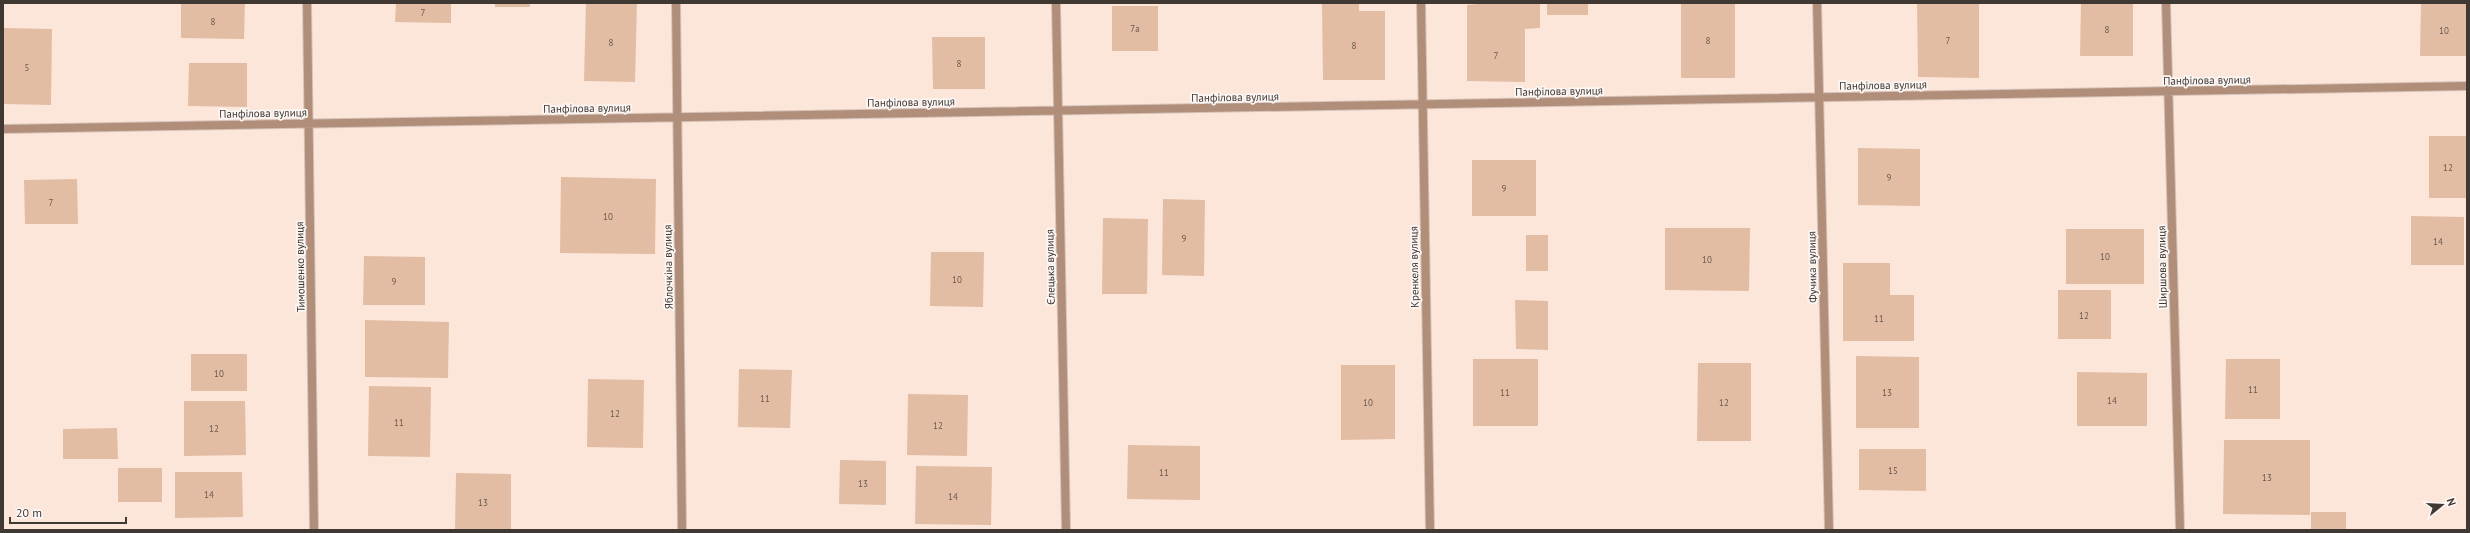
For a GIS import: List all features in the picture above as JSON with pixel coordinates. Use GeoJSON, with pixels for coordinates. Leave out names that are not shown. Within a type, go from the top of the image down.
{"type":"FeatureCollection","features":[{"type":"Feature","properties":{"kind":"street","name":"Тимошенко вулиця"},"geometry":{"type":"LineString","coordinates":[[307,3],[314,530]]}},
{"type":"Feature","properties":{"kind":"street","name":"Яблочкіна вулиця"},"geometry":{"type":"LineString","coordinates":[[676,3],[682,530]]}},
{"type":"Feature","properties":{"kind":"street","name":"Єлецька вулиця"},"geometry":{"type":"LineString","coordinates":[[1056,3],[1066,530]]}},
{"type":"Feature","properties":{"kind":"street","name":"Кренкеля вулиця"},"geometry":{"type":"LineString","coordinates":[[1421,3],[1430,530]]}},
{"type":"Feature","properties":{"kind":"street","name":"Фучика вулиця"},"geometry":{"type":"LineString","coordinates":[[1817,3],[1829,530]]}},
{"type":"Feature","properties":{"kind":"street","name":"Ширшова вулиця"},"geometry":{"type":"LineString","coordinates":[[2166,3],[2180,530]]}},
{"type":"Feature","properties":{"kind":"street","name":"Панфілова вулиця"},"geometry":{"type":"LineString","coordinates":[[3,128],[2467,86]]}},
{"type":"Feature","properties":{"kind":"building"},"geometry":{"type":"Polygon","coordinates":[[[181,3],[245,3],[244,39],[181,38],[181,3]]]}},
{"type":"Feature","properties":{"kind":"building"},"geometry":{"type":"Polygon","coordinates":[[[396,3],[451,3],[451,23],[395,22],[396,3]]]}},
{"type":"Feature","properties":{"kind":"building"},"geometry":{"type":"Polygon","coordinates":[[[495,3],[530,3],[530,7],[495,7],[495,3]]]}},
{"type":"Feature","properties":{"kind":"building"},"geometry":{"type":"Polygon","coordinates":[[[586,3],[637,3],[635,82],[584,81],[586,3]]]}},
{"type":"Feature","properties":{"kind":"building"},"geometry":{"type":"Polygon","coordinates":[[[1322,3],[1359,3],[1359,11],[1385,11],[1385,80],[1323,80],[1322,3]]]}},
{"type":"Feature","properties":{"kind":"building"},"geometry":{"type":"Polygon","coordinates":[[[1490,3],[1540,3],[1540,28],[1525,29],[1525,82],[1467,81],[1467,5],[1490,3]]]}},
{"type":"Feature","properties":{"kind":"building"},"geometry":{"type":"Polygon","coordinates":[[[1547,3],[1588,3],[1588,15],[1547,15],[1547,3]]]}},
{"type":"Feature","properties":{"kind":"building"},"geometry":{"type":"Polygon","coordinates":[[[1681,3],[1735,3],[1735,78],[1681,78],[1681,3]]]}},
{"type":"Feature","properties":{"kind":"building"},"geometry":{"type":"Polygon","coordinates":[[[1917,3],[1979,3],[1979,78],[1918,77],[1917,3]]]}},
{"type":"Feature","properties":{"kind":"building"},"geometry":{"type":"Polygon","coordinates":[[[2081,3],[2133,3],[2133,56],[2080,56],[2081,3]]]}},
{"type":"Feature","properties":{"kind":"building"},"geometry":{"type":"Polygon","coordinates":[[[2421,3],[2467,3],[2467,56],[2420,56],[2421,3]]]}},
{"type":"Feature","properties":{"kind":"building"},"geometry":{"type":"Polygon","coordinates":[[[1112,6],[1158,6],[1158,51],[1112,51],[1112,6]]]}},
{"type":"Feature","properties":{"kind":"building"},"geometry":{"type":"Polygon","coordinates":[[[3,28],[52,29],[51,105],[3,104],[3,28]]]}},
{"type":"Feature","properties":{"kind":"building"},"geometry":{"type":"Polygon","coordinates":[[[932,37],[985,37],[985,89],[933,89],[932,37]]]}},
{"type":"Feature","properties":{"kind":"building"},"geometry":{"type":"Polygon","coordinates":[[[189,63],[247,63],[247,107],[188,106],[189,63]]]}},
{"type":"Feature","properties":{"kind":"building"},"geometry":{"type":"Polygon","coordinates":[[[2429,136],[2467,136],[2467,198],[2429,198],[2429,136]]]}},
{"type":"Feature","properties":{"kind":"building"},"geometry":{"type":"Polygon","coordinates":[[[1858,148],[1920,149],[1920,206],[1858,205],[1858,148]]]}},
{"type":"Feature","properties":{"kind":"building"},"geometry":{"type":"Polygon","coordinates":[[[1472,160],[1536,160],[1536,216],[1472,216],[1472,160]]]}},
{"type":"Feature","properties":{"kind":"building"},"geometry":{"type":"Polygon","coordinates":[[[561,177],[656,179],[655,254],[560,253],[561,177]]]}},
{"type":"Feature","properties":{"kind":"building"},"geometry":{"type":"Polygon","coordinates":[[[77,179],[78,224],[25,224],[24,180],[77,179]]]}},
{"type":"Feature","properties":{"kind":"building"},"geometry":{"type":"Polygon","coordinates":[[[1163,199],[1205,200],[1204,276],[1162,275],[1163,199]]]}},
{"type":"Feature","properties":{"kind":"building"},"geometry":{"type":"Polygon","coordinates":[[[2411,216],[2464,217],[2464,265],[2411,265],[2411,216]]]}},
{"type":"Feature","properties":{"kind":"building"},"geometry":{"type":"Polygon","coordinates":[[[1103,218],[1148,219],[1147,294],[1102,294],[1103,218]]]}},
{"type":"Feature","properties":{"kind":"building"},"geometry":{"type":"Polygon","coordinates":[[[1665,228],[1750,228],[1749,291],[1665,290],[1665,228]]]}},
{"type":"Feature","properties":{"kind":"building"},"geometry":{"type":"Polygon","coordinates":[[[2066,229],[2144,229],[2144,284],[2066,284],[2066,229]]]}},
{"type":"Feature","properties":{"kind":"building"},"geometry":{"type":"Polygon","coordinates":[[[1526,235],[1548,235],[1548,271],[1526,271],[1526,235]]]}},
{"type":"Feature","properties":{"kind":"building"},"geometry":{"type":"Polygon","coordinates":[[[931,252],[984,252],[983,307],[930,306],[931,252]]]}},
{"type":"Feature","properties":{"kind":"building"},"geometry":{"type":"Polygon","coordinates":[[[364,256],[425,257],[425,305],[363,305],[364,256]]]}},
{"type":"Feature","properties":{"kind":"building"},"geometry":{"type":"Polygon","coordinates":[[[1843,263],[1890,263],[1890,295],[1914,295],[1914,341],[1843,341],[1843,263]]]}},
{"type":"Feature","properties":{"kind":"building"},"geometry":{"type":"Polygon","coordinates":[[[2058,290],[2111,290],[2111,339],[2058,339],[2058,290]]]}},
{"type":"Feature","properties":{"kind":"building"},"geometry":{"type":"Polygon","coordinates":[[[1515,300],[1548,301],[1548,350],[1516,349],[1515,300]]]}},
{"type":"Feature","properties":{"kind":"building"},"geometry":{"type":"Polygon","coordinates":[[[365,320],[449,322],[448,378],[365,377],[365,320]]]}},
{"type":"Feature","properties":{"kind":"building"},"geometry":{"type":"Polygon","coordinates":[[[191,354],[247,354],[247,391],[191,391],[191,354]]]}},
{"type":"Feature","properties":{"kind":"building"},"geometry":{"type":"Polygon","coordinates":[[[1856,356],[1919,357],[1919,428],[1856,428],[1856,356]]]}},
{"type":"Feature","properties":{"kind":"building"},"geometry":{"type":"Polygon","coordinates":[[[1473,359],[1538,359],[1538,426],[1473,426],[1473,359]]]}},
{"type":"Feature","properties":{"kind":"building"},"geometry":{"type":"Polygon","coordinates":[[[2226,359],[2280,359],[2280,419],[2225,419],[2226,359]]]}},
{"type":"Feature","properties":{"kind":"building"},"geometry":{"type":"Polygon","coordinates":[[[1698,363],[1751,363],[1751,441],[1697,441],[1698,363]]]}},
{"type":"Feature","properties":{"kind":"building"},"geometry":{"type":"Polygon","coordinates":[[[1341,365],[1395,365],[1395,439],[1341,440],[1341,365]]]}},
{"type":"Feature","properties":{"kind":"building"},"geometry":{"type":"Polygon","coordinates":[[[739,369],[792,370],[790,428],[738,427],[739,369]]]}},
{"type":"Feature","properties":{"kind":"building"},"geometry":{"type":"Polygon","coordinates":[[[2077,372],[2147,373],[2147,426],[2077,426],[2077,372]]]}},
{"type":"Feature","properties":{"kind":"building"},"geometry":{"type":"Polygon","coordinates":[[[588,379],[644,380],[643,448],[587,447],[588,379]]]}},
{"type":"Feature","properties":{"kind":"building"},"geometry":{"type":"Polygon","coordinates":[[[369,386],[431,387],[430,457],[368,456],[369,386]]]}},
{"type":"Feature","properties":{"kind":"building"},"geometry":{"type":"Polygon","coordinates":[[[908,394],[968,395],[967,456],[907,455],[908,394]]]}},
{"type":"Feature","properties":{"kind":"building"},"geometry":{"type":"Polygon","coordinates":[[[184,401],[245,401],[246,455],[184,456],[184,401]]]}},
{"type":"Feature","properties":{"kind":"building"},"geometry":{"type":"Polygon","coordinates":[[[117,428],[118,459],[63,459],[63,429],[117,428]]]}},
{"type":"Feature","properties":{"kind":"building"},"geometry":{"type":"Polygon","coordinates":[[[2224,440],[2310,440],[2310,515],[2223,514],[2224,440]]]}},
{"type":"Feature","properties":{"kind":"building"},"geometry":{"type":"Polygon","coordinates":[[[1128,445],[1200,446],[1200,500],[1127,499],[1128,445]]]}},
{"type":"Feature","properties":{"kind":"building"},"geometry":{"type":"Polygon","coordinates":[[[1859,449],[1926,449],[1926,491],[1859,490],[1859,449]]]}},
{"type":"Feature","properties":{"kind":"building"},"geometry":{"type":"Polygon","coordinates":[[[840,460],[886,461],[886,505],[839,504],[840,460]]]}},
{"type":"Feature","properties":{"kind":"building"},"geometry":{"type":"Polygon","coordinates":[[[916,466],[992,467],[991,525],[915,524],[916,466]]]}},
{"type":"Feature","properties":{"kind":"building"},"geometry":{"type":"Polygon","coordinates":[[[118,468],[162,468],[162,502],[118,502],[118,468]]]}},
{"type":"Feature","properties":{"kind":"building"},"geometry":{"type":"Polygon","coordinates":[[[175,472],[242,472],[243,517],[175,518],[175,472]]]}},
{"type":"Feature","properties":{"kind":"building"},"geometry":{"type":"Polygon","coordinates":[[[456,473],[511,474],[511,530],[455,530],[456,473]]]}},
{"type":"Feature","properties":{"kind":"building"},"geometry":{"type":"Polygon","coordinates":[[[2311,512],[2346,512],[2346,530],[2311,530],[2311,512]]]}}]}
